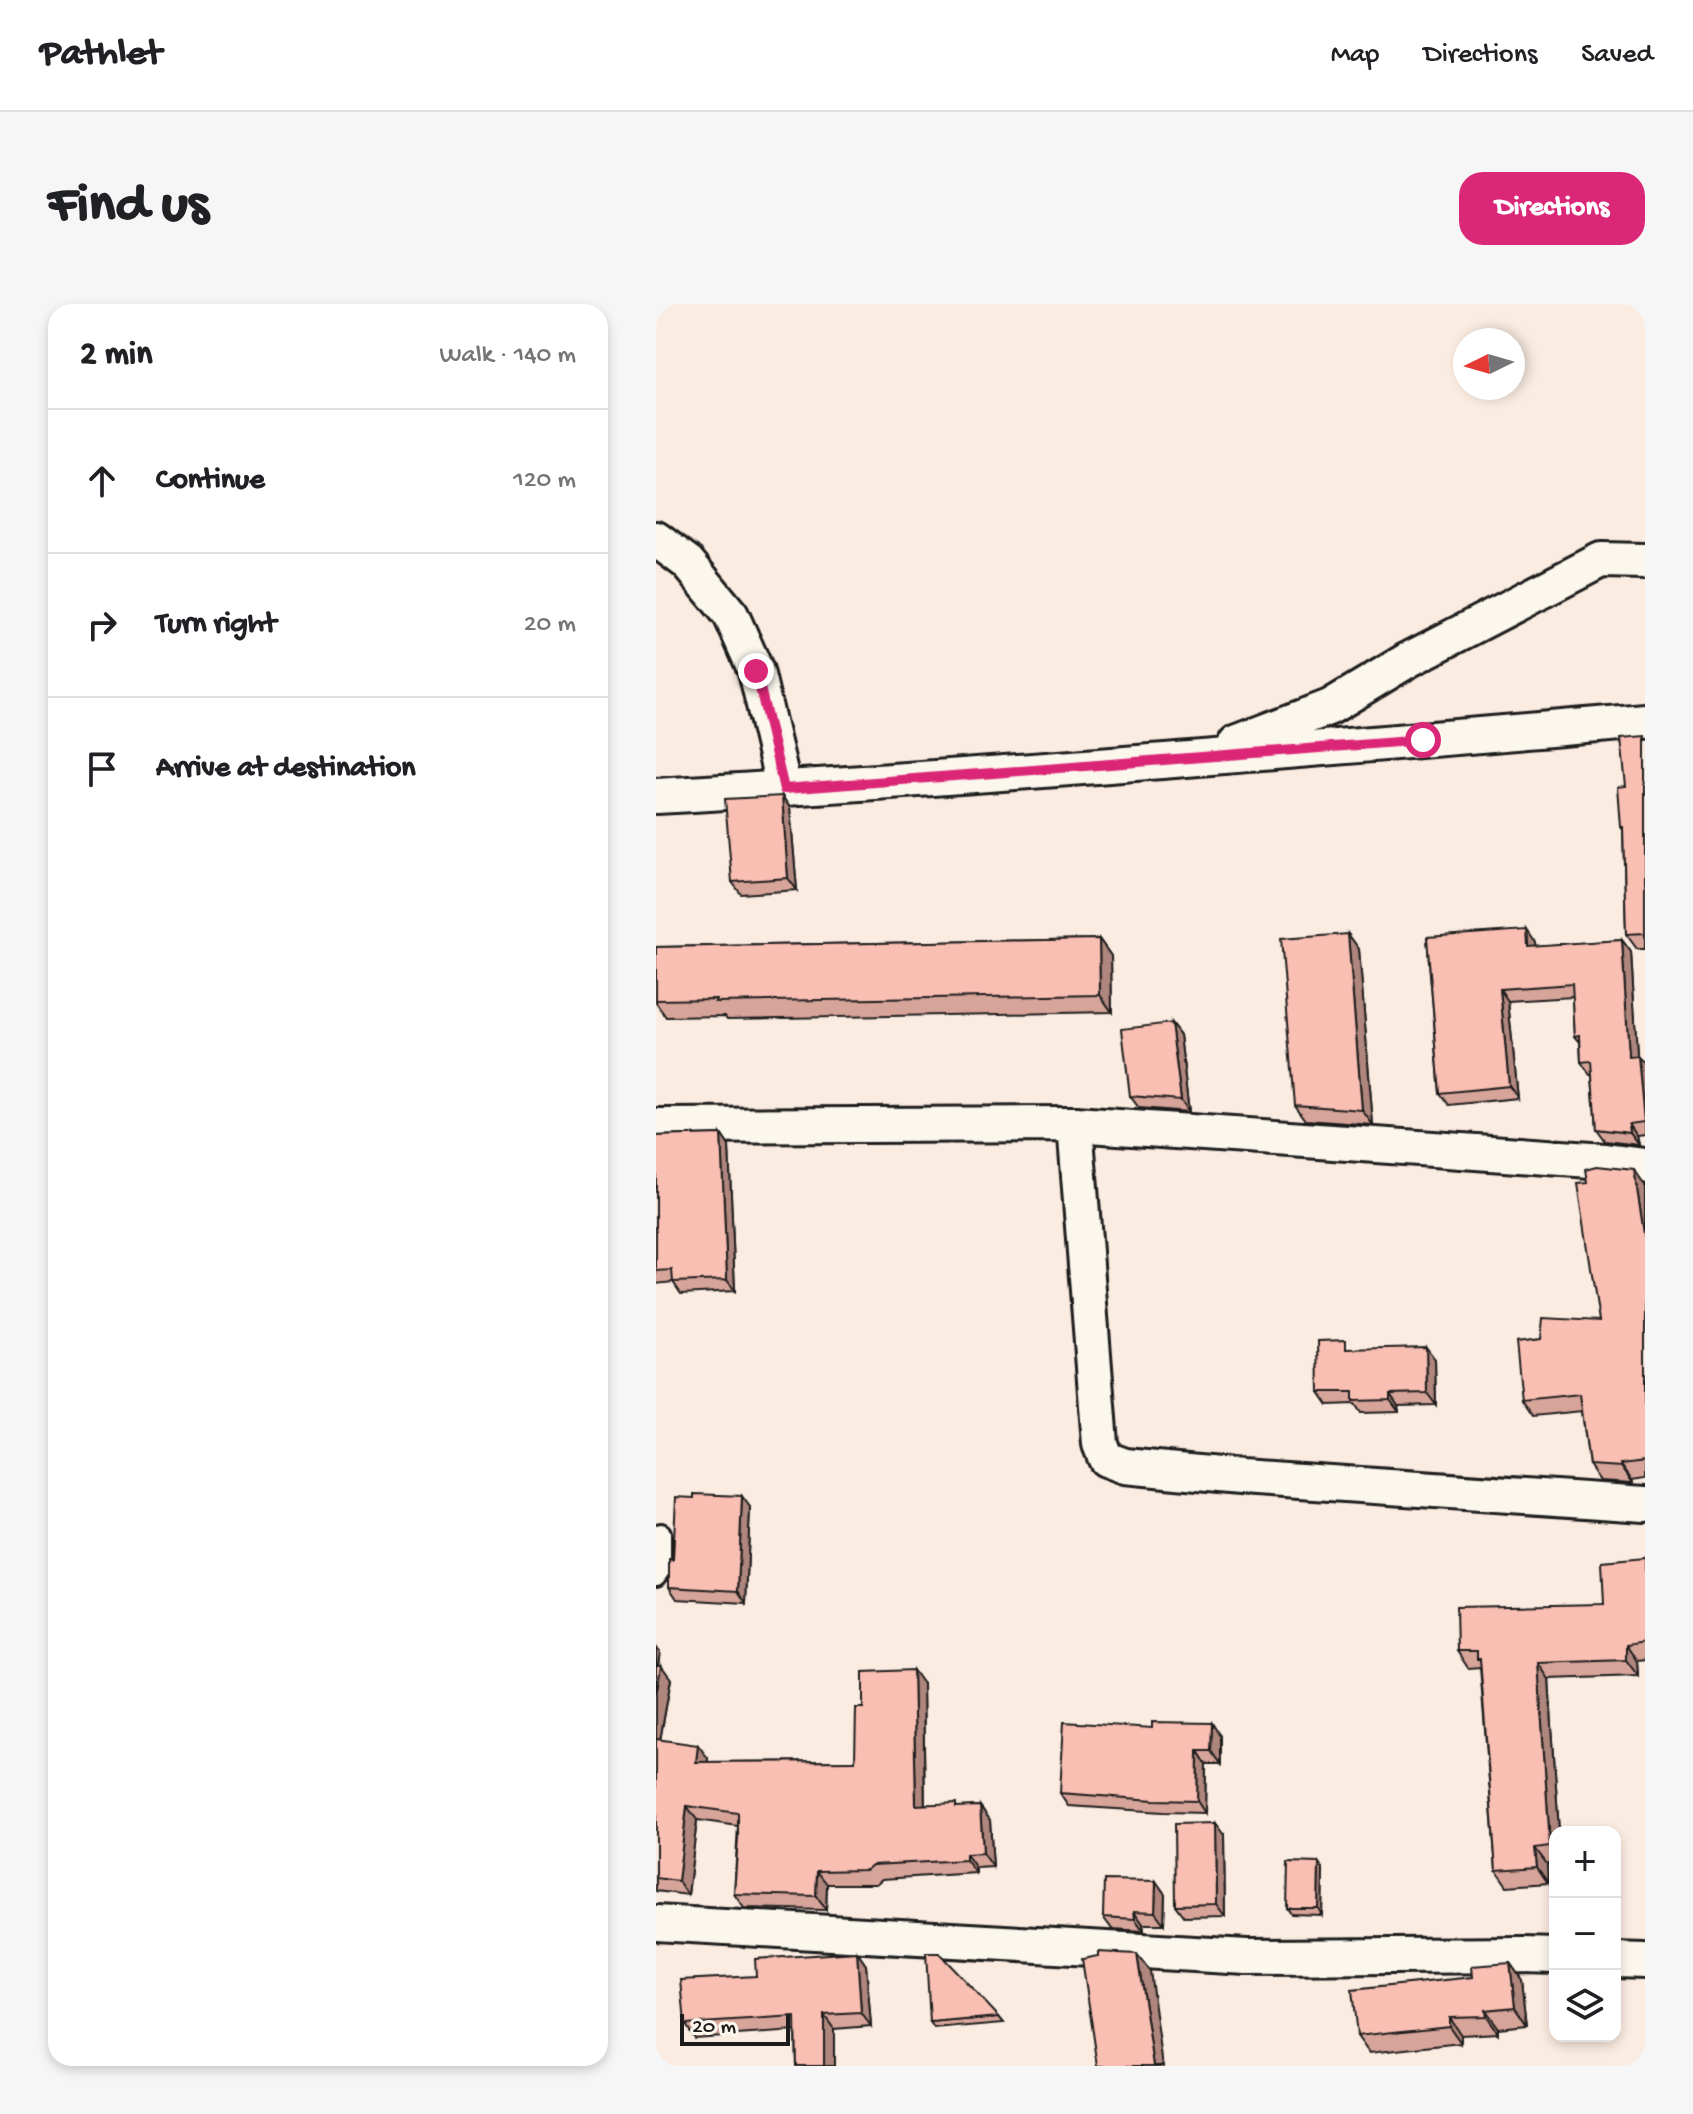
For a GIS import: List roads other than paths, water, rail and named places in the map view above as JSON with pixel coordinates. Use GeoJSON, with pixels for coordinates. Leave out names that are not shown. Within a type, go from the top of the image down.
{"type":"FeatureCollection","features":[{"type":"Feature","properties":{"kind":"street"},"geometry":{"type":"LineString","coordinates":[[656,539],[688,563],[731,615],[756,671],[784,789]]}},
{"type":"Feature","properties":{"kind":"street"},"geometry":{"type":"LineString","coordinates":[[1198,758],[1330,707],[1408,660],[1601,560],[1645,561]]}},
{"type":"Feature","properties":{"kind":"street"},"geometry":{"type":"LineString","coordinates":[[656,796],[1198,758],[1645,721]]}},
{"type":"Feature","properties":{"kind":"street"},"geometry":{"type":"LineString","coordinates":[[1075,1124],[1100,1444],[1106,1459],[1125,1466],[1240,1477],[1645,1504]]}},
{"type":"Feature","properties":{"kind":"street"},"geometry":{"type":"LineString","coordinates":[[656,1126],[1075,1124],[1645,1166]]}},
{"type":"Feature","properties":{"kind":"street"},"geometry":{"type":"LineString","coordinates":[[656,1923],[1247,1957],[1549,1956]]}},
{"type":"Feature","properties":{"kind":"street"},"geometry":{"type":"LineString","coordinates":[[1621,1960],[1645,1961]]}},
{"type":"Feature","properties":{"kind":"lane"},"geometry":{"type":"LineString","coordinates":[[656,1576],[661,1569],[661,1533]]}}]}
